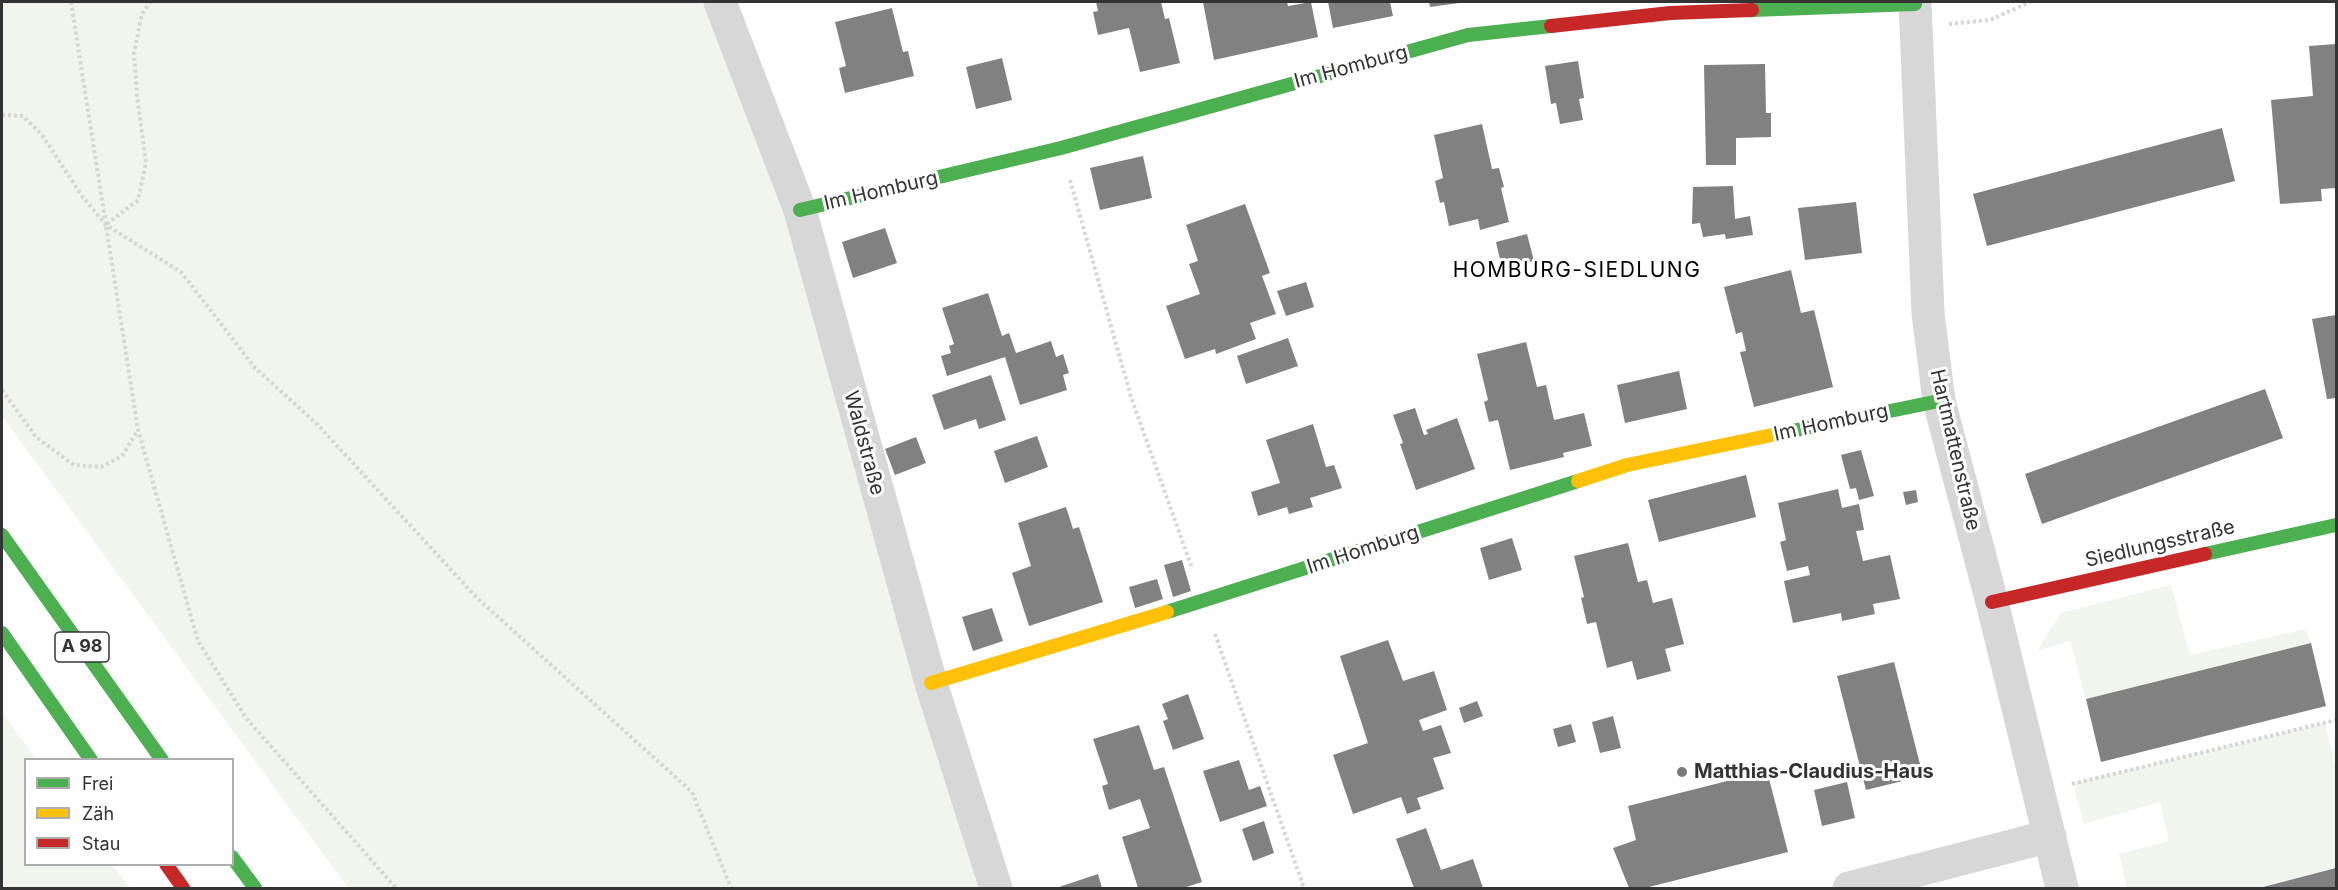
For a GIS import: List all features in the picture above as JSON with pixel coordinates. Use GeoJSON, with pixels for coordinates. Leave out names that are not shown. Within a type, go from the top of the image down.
{"type":"FeatureCollection","features":[{"type":"Feature","properties":{"kind":"main road","name":"Im Homburg"},"geometry":{"type":"LineString","coordinates":[[800,210],[1061,148],[1468,35],[1670,13],[1915,11]]}},
{"type":"Feature","properties":{"kind":"main road","name":"Im Homburg"},"geometry":{"type":"LineString","coordinates":[[931,683],[1203,601],[1627,465],[1939,401]]}},
{"type":"Feature","properties":{"kind":"main road","name":"Siedlungsstraße"},"geometry":{"type":"LineString","coordinates":[[1992,602],[2337,525]]}},
{"type":"Feature","properties":{"kind":"main road","name":"A 98"},"geometry":{"type":"LineString","coordinates":[[2,535],[161,758]]}},
{"type":"Feature","properties":{"kind":"main road","name":"A 98"},"geometry":{"type":"LineString","coordinates":[[2,633],[91,758]]}},
{"type":"Feature","properties":{"kind":"main road"},"geometry":{"type":"LineString","coordinates":[[234,860],[255,888]]}},
{"type":"Feature","properties":{"kind":"main road"},"geometry":{"type":"LineString","coordinates":[[167,866],[183,888]]}},
{"type":"Feature","properties":{"kind":"street","name":"Waldstraße"},"geometry":{"type":"LineString","coordinates":[[720,2],[800,210],[931,683],[996,888]]}},
{"type":"Feature","properties":{"kind":"street","name":"Hartmattenstraße"},"geometry":{"type":"LineString","coordinates":[[1915,11],[1928,313],[1939,401],[1992,602],[2062,888]]}},
{"type":"Feature","properties":{"kind":"street"},"geometry":{"type":"LineString","coordinates":[[1849,888],[2050,836]]}},
{"type":"Feature","properties":{"kind":"path"},"geometry":{"type":"LineString","coordinates":[[70,2],[138,430],[198,641],[246,718],[396,888]]}},
{"type":"Feature","properties":{"kind":"path"},"geometry":{"type":"LineString","coordinates":[[106,225],[138,200],[146,163],[134,53],[142,14],[150,2]]}},
{"type":"Feature","properties":{"kind":"path"},"geometry":{"type":"LineString","coordinates":[[1915,11],[1990,20],[2030,2]]}},
{"type":"Feature","properties":{"kind":"path"},"geometry":{"type":"LineString","coordinates":[[2,115],[23,116],[42,135],[82,196],[106,225],[181,272],[255,368],[316,423],[477,598],[692,792],[731,888]]}},
{"type":"Feature","properties":{"kind":"path"},"geometry":{"type":"LineString","coordinates":[[1061,148],[1131,398],[1304,888]]}},
{"type":"Feature","properties":{"kind":"path"},"geometry":{"type":"LineString","coordinates":[[2,390],[36,437],[74,465],[101,467],[122,456],[138,430]]}},
{"type":"Feature","properties":{"kind":"path"},"geometry":{"type":"LineString","coordinates":[[2039,792],[2337,720]]}},
{"type":"Feature","properties":{"kind":"shaded area"},"geometry":{"type":"Polygon","coordinates":[[[2,2],[703,2],[794,234],[985,888],[348,888],[2,416],[2,2]]]}},
{"type":"Feature","properties":{"kind":"shaded area"},"geometry":{"type":"Polygon","coordinates":[[[2171,585],[2190,655],[2306,629],[2311,643],[2086,699],[2070,641],[2037,651],[2061,613],[2171,585]]]}},
{"type":"Feature","properties":{"kind":"shaded area"},"geometry":{"type":"Polygon","coordinates":[[[2,712],[35,758],[24,758],[24,866],[114,866],[130,888],[2,888],[2,712]]]}},
{"type":"Feature","properties":{"kind":"shaded area"},"geometry":{"type":"Polygon","coordinates":[[[2325,723],[2336,769],[2336,868],[2256,888],[2127,888],[2119,854],[2169,841],[2160,802],[2084,824],[2073,783],[2325,723]]]}},
{"type":"Feature","properties":{"kind":"building"},"geometry":{"type":"Polygon","coordinates":[[[1096,2],[1161,2],[1165,19],[1169,18],[1180,63],[1140,72],[1129,28],[1098,35],[1093,12],[1098,11],[1096,2]]]}},
{"type":"Feature","properties":{"kind":"building"},"geometry":{"type":"Polygon","coordinates":[[[1203,2],[1287,2],[1288,6],[1311,2],[1318,37],[1214,60],[1203,2]]]}},
{"type":"Feature","properties":{"kind":"building"},"geometry":{"type":"Polygon","coordinates":[[[1328,2],[1390,2],[1393,16],[1333,28],[1328,2]]]}},
{"type":"Feature","properties":{"kind":"building"},"geometry":{"type":"Polygon","coordinates":[[[1429,2],[1459,2],[1459,3],[1430,7],[1429,2]]]}},
{"type":"Feature","properties":{"kind":"building"},"geometry":{"type":"Polygon","coordinates":[[[892,8],[903,52],[908,51],[914,76],[845,93],[839,68],[846,66],[835,22],[892,8]]]}},
{"type":"Feature","properties":{"kind":"building"},"geometry":{"type":"Polygon","coordinates":[[[2336,44],[2336,188],[2321,189],[2322,201],[2280,204],[2271,100],[2313,96],[2309,46],[2336,44]]]}},
{"type":"Feature","properties":{"kind":"building"},"geometry":{"type":"Polygon","coordinates":[[[1002,58],[1012,100],[976,109],[966,67],[1002,58]]]}},
{"type":"Feature","properties":{"kind":"building"},"geometry":{"type":"Polygon","coordinates":[[[1578,61],[1584,98],[1579,99],[1583,120],[1560,124],[1556,103],[1551,104],[1545,66],[1578,61]]]}},
{"type":"Feature","properties":{"kind":"building"},"geometry":{"type":"Polygon","coordinates":[[[1765,64],[1766,113],[1771,113],[1771,137],[1736,138],[1736,165],[1706,165],[1704,65],[1765,64]]]}},
{"type":"Feature","properties":{"kind":"building"},"geometry":{"type":"Polygon","coordinates":[[[1482,124],[1492,169],[1499,168],[1509,222],[1480,230],[1478,219],[1449,226],[1444,202],[1440,203],[1435,181],[1443,178],[1434,135],[1482,124]]]}},
{"type":"Feature","properties":{"kind":"building"},"geometry":{"type":"Polygon","coordinates":[[[2222,128],[2235,181],[1987,246],[1973,194],[2222,128]]]}},
{"type":"Feature","properties":{"kind":"building"},"geometry":{"type":"Polygon","coordinates":[[[1143,156],[1152,198],[1100,210],[1090,168],[1143,156]]]}},
{"type":"Feature","properties":{"kind":"building"},"geometry":{"type":"Polygon","coordinates":[[[1733,186],[1735,219],[1750,216],[1753,235],[1726,239],[1725,234],[1703,237],[1700,223],[1692,224],[1693,187],[1733,186]]]}},
{"type":"Feature","properties":{"kind":"building"},"geometry":{"type":"Polygon","coordinates":[[[1856,202],[1862,253],[1805,260],[1798,208],[1856,202]]]}},
{"type":"Feature","properties":{"kind":"building"},"geometry":{"type":"Polygon","coordinates":[[[1245,204],[1270,273],[1262,276],[1276,314],[1250,323],[1256,339],[1216,354],[1215,349],[1185,359],[1166,306],[1200,294],[1189,264],[1198,261],[1186,225],[1245,204]]]}},
{"type":"Feature","properties":{"kind":"building"},"geometry":{"type":"Polygon","coordinates":[[[885,228],[897,263],[853,278],[842,242],[885,228]]]}},
{"type":"Feature","properties":{"kind":"building"},"geometry":{"type":"Polygon","coordinates":[[[1527,234],[1534,261],[1502,268],[1496,242],[1527,234]]]}},
{"type":"Feature","properties":{"kind":"building"},"geometry":{"type":"Polygon","coordinates":[[[1791,270],[1801,313],[1814,310],[1833,387],[1754,407],[1740,352],[1746,351],[1742,332],[1736,334],[1724,287],[1791,270]]]}},
{"type":"Feature","properties":{"kind":"building"},"geometry":{"type":"Polygon","coordinates":[[[1306,282],[1314,307],[1286,316],[1277,291],[1306,282]]]}},
{"type":"Feature","properties":{"kind":"building"},"geometry":{"type":"Polygon","coordinates":[[[988,293],[1002,336],[1009,333],[1016,353],[1051,341],[1056,357],[1063,354],[1069,373],[1063,375],[1067,390],[1020,405],[1005,357],[947,376],[941,356],[951,353],[949,346],[954,344],[942,308],[988,293]]]}},
{"type":"Feature","properties":{"kind":"building"},"geometry":{"type":"Polygon","coordinates":[[[2336,315],[2336,398],[2327,399],[2312,319],[2336,315]]]}},
{"type":"Feature","properties":{"kind":"building"},"geometry":{"type":"Polygon","coordinates":[[[1288,338],[1298,366],[1246,384],[1237,356],[1288,338]]]}},
{"type":"Feature","properties":{"kind":"building"},"geometry":{"type":"Polygon","coordinates":[[[1526,342],[1537,387],[1546,385],[1554,420],[1584,413],[1592,446],[1563,453],[1564,457],[1510,470],[1498,420],[1489,422],[1484,402],[1488,400],[1477,354],[1526,342]]]}},
{"type":"Feature","properties":{"kind":"building"},"geometry":{"type":"Polygon","coordinates":[[[1679,371],[1687,409],[1625,423],[1617,385],[1679,371]]]}},
{"type":"Feature","properties":{"kind":"building"},"geometry":{"type":"Polygon","coordinates":[[[991,375],[1006,420],[979,429],[976,419],[944,430],[932,395],[991,375]]]}},
{"type":"Feature","properties":{"kind":"building"},"geometry":{"type":"Polygon","coordinates":[[[2265,389],[2283,438],[2042,524],[2025,474],[2265,389]]]}},
{"type":"Feature","properties":{"kind":"building"},"geometry":{"type":"Polygon","coordinates":[[[1415,408],[1424,435],[1428,434],[1426,430],[1457,418],[1475,469],[1416,490],[1400,444],[1403,443],[1393,415],[1415,408]]]}},
{"type":"Feature","properties":{"kind":"building"},"geometry":{"type":"Polygon","coordinates":[[[1313,424],[1326,467],[1334,465],[1342,488],[1310,498],[1313,507],[1289,514],[1287,507],[1258,516],[1251,492],[1280,483],[1266,440],[1313,424]]]}},
{"type":"Feature","properties":{"kind":"building"},"geometry":{"type":"Polygon","coordinates":[[[1037,436],[1048,467],[1005,483],[994,451],[1037,436]]]}},
{"type":"Feature","properties":{"kind":"building"},"geometry":{"type":"Polygon","coordinates":[[[916,437],[926,463],[895,475],[885,449],[916,437]]]}},
{"type":"Feature","properties":{"kind":"building"},"geometry":{"type":"Polygon","coordinates":[[[1861,450],[1874,496],[1859,500],[1856,488],[1850,489],[1841,455],[1861,450]]]}},
{"type":"Feature","properties":{"kind":"building"},"geometry":{"type":"Polygon","coordinates":[[[1746,475],[1756,517],[1659,542],[1648,500],[1746,475]]]}},
{"type":"Feature","properties":{"kind":"building"},"geometry":{"type":"Polygon","coordinates":[[[1838,489],[1842,508],[1859,504],[1864,530],[1856,531],[1863,561],[1890,555],[1900,599],[1873,604],[1875,614],[1842,621],[1841,613],[1793,623],[1784,581],[1810,575],[1808,566],[1787,571],[1780,542],[1786,540],[1778,503],[1838,489]]]}},
{"type":"Feature","properties":{"kind":"building"},"geometry":{"type":"Polygon","coordinates":[[[1916,490],[1918,502],[1906,505],[1903,492],[1916,490]]]}},
{"type":"Feature","properties":{"kind":"building"},"geometry":{"type":"Polygon","coordinates":[[[1066,507],[1073,529],[1079,527],[1103,602],[1029,626],[1012,573],[1031,566],[1018,523],[1066,507]]]}},
{"type":"Feature","properties":{"kind":"building"},"geometry":{"type":"Polygon","coordinates":[[[1512,538],[1522,570],[1489,580],[1480,548],[1512,538]]]}},
{"type":"Feature","properties":{"kind":"building"},"geometry":{"type":"Polygon","coordinates":[[[1628,543],[1638,582],[1647,580],[1653,603],[1672,598],[1684,644],[1665,649],[1671,671],[1637,680],[1632,661],[1607,668],[1596,622],[1587,624],[1581,598],[1584,597],[1574,556],[1628,543]]]}},
{"type":"Feature","properties":{"kind":"building"},"geometry":{"type":"Polygon","coordinates":[[[1182,560],[1191,591],[1173,597],[1164,565],[1182,560]]]}},
{"type":"Feature","properties":{"kind":"building"},"geometry":{"type":"Polygon","coordinates":[[[1157,579],[1163,599],[1135,608],[1129,587],[1157,579]]]}},
{"type":"Feature","properties":{"kind":"building"},"geometry":{"type":"Polygon","coordinates":[[[992,608],[1003,641],[973,651],[962,617],[992,608]]]}},
{"type":"Feature","properties":{"kind":"building"},"geometry":{"type":"Polygon","coordinates":[[[1388,640],[1403,681],[1434,671],[1447,710],[1419,720],[1423,731],[1441,725],[1451,753],[1433,758],[1444,789],[1417,798],[1421,809],[1407,814],[1401,797],[1353,814],[1333,755],[1368,743],[1340,656],[1388,640]]]}},
{"type":"Feature","properties":{"kind":"building"},"geometry":{"type":"Polygon","coordinates":[[[2311,643],[2326,706],[2101,762],[2086,699],[2311,643]]]}},
{"type":"Feature","properties":{"kind":"building"},"geometry":{"type":"Polygon","coordinates":[[[1894,662],[1923,776],[1866,790],[1837,676],[1894,662]]]}},
{"type":"Feature","properties":{"kind":"building"},"geometry":{"type":"Polygon","coordinates":[[[1188,694],[1204,739],[1173,750],[1163,721],[1168,719],[1162,704],[1188,694]]]}},
{"type":"Feature","properties":{"kind":"building"},"geometry":{"type":"Polygon","coordinates":[[[1477,701],[1483,716],[1464,723],[1459,708],[1477,701]]]}},
{"type":"Feature","properties":{"kind":"building"},"geometry":{"type":"Polygon","coordinates":[[[1613,716],[1621,748],[1600,753],[1592,722],[1613,716]]]}},
{"type":"Feature","properties":{"kind":"building"},"geometry":{"type":"Polygon","coordinates":[[[1571,724],[1576,742],[1558,747],[1553,729],[1571,724]]]}},
{"type":"Feature","properties":{"kind":"building"},"geometry":{"type":"Polygon","coordinates":[[[1139,725],[1154,770],[1164,767],[1202,882],[1183,888],[1138,888],[1122,837],[1150,828],[1140,799],[1109,810],[1102,786],[1108,784],[1093,739],[1139,725]]]}},
{"type":"Feature","properties":{"kind":"building"},"geometry":{"type":"Polygon","coordinates":[[[1239,760],[1249,790],[1260,786],[1267,806],[1220,822],[1203,771],[1239,760]]]}},
{"type":"Feature","properties":{"kind":"building"},"geometry":{"type":"Polygon","coordinates":[[[1767,771],[1788,852],[1645,888],[1629,888],[1613,848],[1636,840],[1628,806],[1767,771]]]}},
{"type":"Feature","properties":{"kind":"building"},"geometry":{"type":"Polygon","coordinates":[[[1847,782],[1855,818],[1822,826],[1814,790],[1847,782]]]}},
{"type":"Feature","properties":{"kind":"building"},"geometry":{"type":"Polygon","coordinates":[[[1264,821],[1274,853],[1253,861],[1242,829],[1264,821]]]}},
{"type":"Feature","properties":{"kind":"building"},"geometry":{"type":"Polygon","coordinates":[[[1426,828],[1441,870],[1473,859],[1483,888],[1414,888],[1396,839],[1426,828]]]}},
{"type":"Feature","properties":{"kind":"building"},"geometry":{"type":"Polygon","coordinates":[[[2336,868],[2336,888],[2259,888],[2336,868]]]}},
{"type":"Feature","properties":{"kind":"building"},"geometry":{"type":"Polygon","coordinates":[[[1098,874],[1102,888],[1056,888],[1098,874]]]}},
{"type":"Feature","properties":{"kind":"traffic: fast"},"geometry":{"type":"LineString","coordinates":[[1752,10],[1915,4]]}},
{"type":"Feature","properties":{"kind":"traffic: fast"},"geometry":{"type":"LineString","coordinates":[[800,210],[1061,148],[1468,35],[1551,26]]}},
{"type":"Feature","properties":{"kind":"traffic: fast"},"geometry":{"type":"LineString","coordinates":[[1777,434],[1939,401]]}},
{"type":"Feature","properties":{"kind":"traffic: fast"},"geometry":{"type":"LineString","coordinates":[[1167,612],[1578,481]]}},
{"type":"Feature","properties":{"kind":"traffic: fast"},"geometry":{"type":"LineString","coordinates":[[2205,554],[2336,525]]}},
{"type":"Feature","properties":{"kind":"traffic: fast"},"geometry":{"type":"LineString","coordinates":[[2,535],[161,758]]}},
{"type":"Feature","properties":{"kind":"traffic: fast"},"geometry":{"type":"LineString","coordinates":[[2,633],[90,758]]}},
{"type":"Feature","properties":{"kind":"traffic: fast"},"geometry":{"type":"LineString","coordinates":[[234,860],[255,888]]}},
{"type":"Feature","properties":{"kind":"traffic: slow"},"geometry":{"type":"LineString","coordinates":[[1578,481],[1627,465],[1777,434]]}},
{"type":"Feature","properties":{"kind":"traffic: slow"},"geometry":{"type":"LineString","coordinates":[[931,683],[1167,612]]}},
{"type":"Feature","properties":{"kind":"traffic: jam"},"geometry":{"type":"LineString","coordinates":[[1551,26],[1670,13],[1752,10]]}},
{"type":"Feature","properties":{"kind":"traffic: jam"},"geometry":{"type":"LineString","coordinates":[[1992,602],[2205,554]]}},
{"type":"Feature","properties":{"kind":"traffic: jam"},"geometry":{"type":"LineString","coordinates":[[167,866],[183,888]]}},
{"type":"Feature","properties":{"kind":"place","name":"Matthias-Claudius-Haus"},"geometry":{"type":"Point","coordinates":[1682,772]}},
{"type":"Feature","properties":{"kind":"district","name":"HOMBURG-SIEDLUNG"},"geometry":{"type":"Point","coordinates":[1577,271]}}]}
